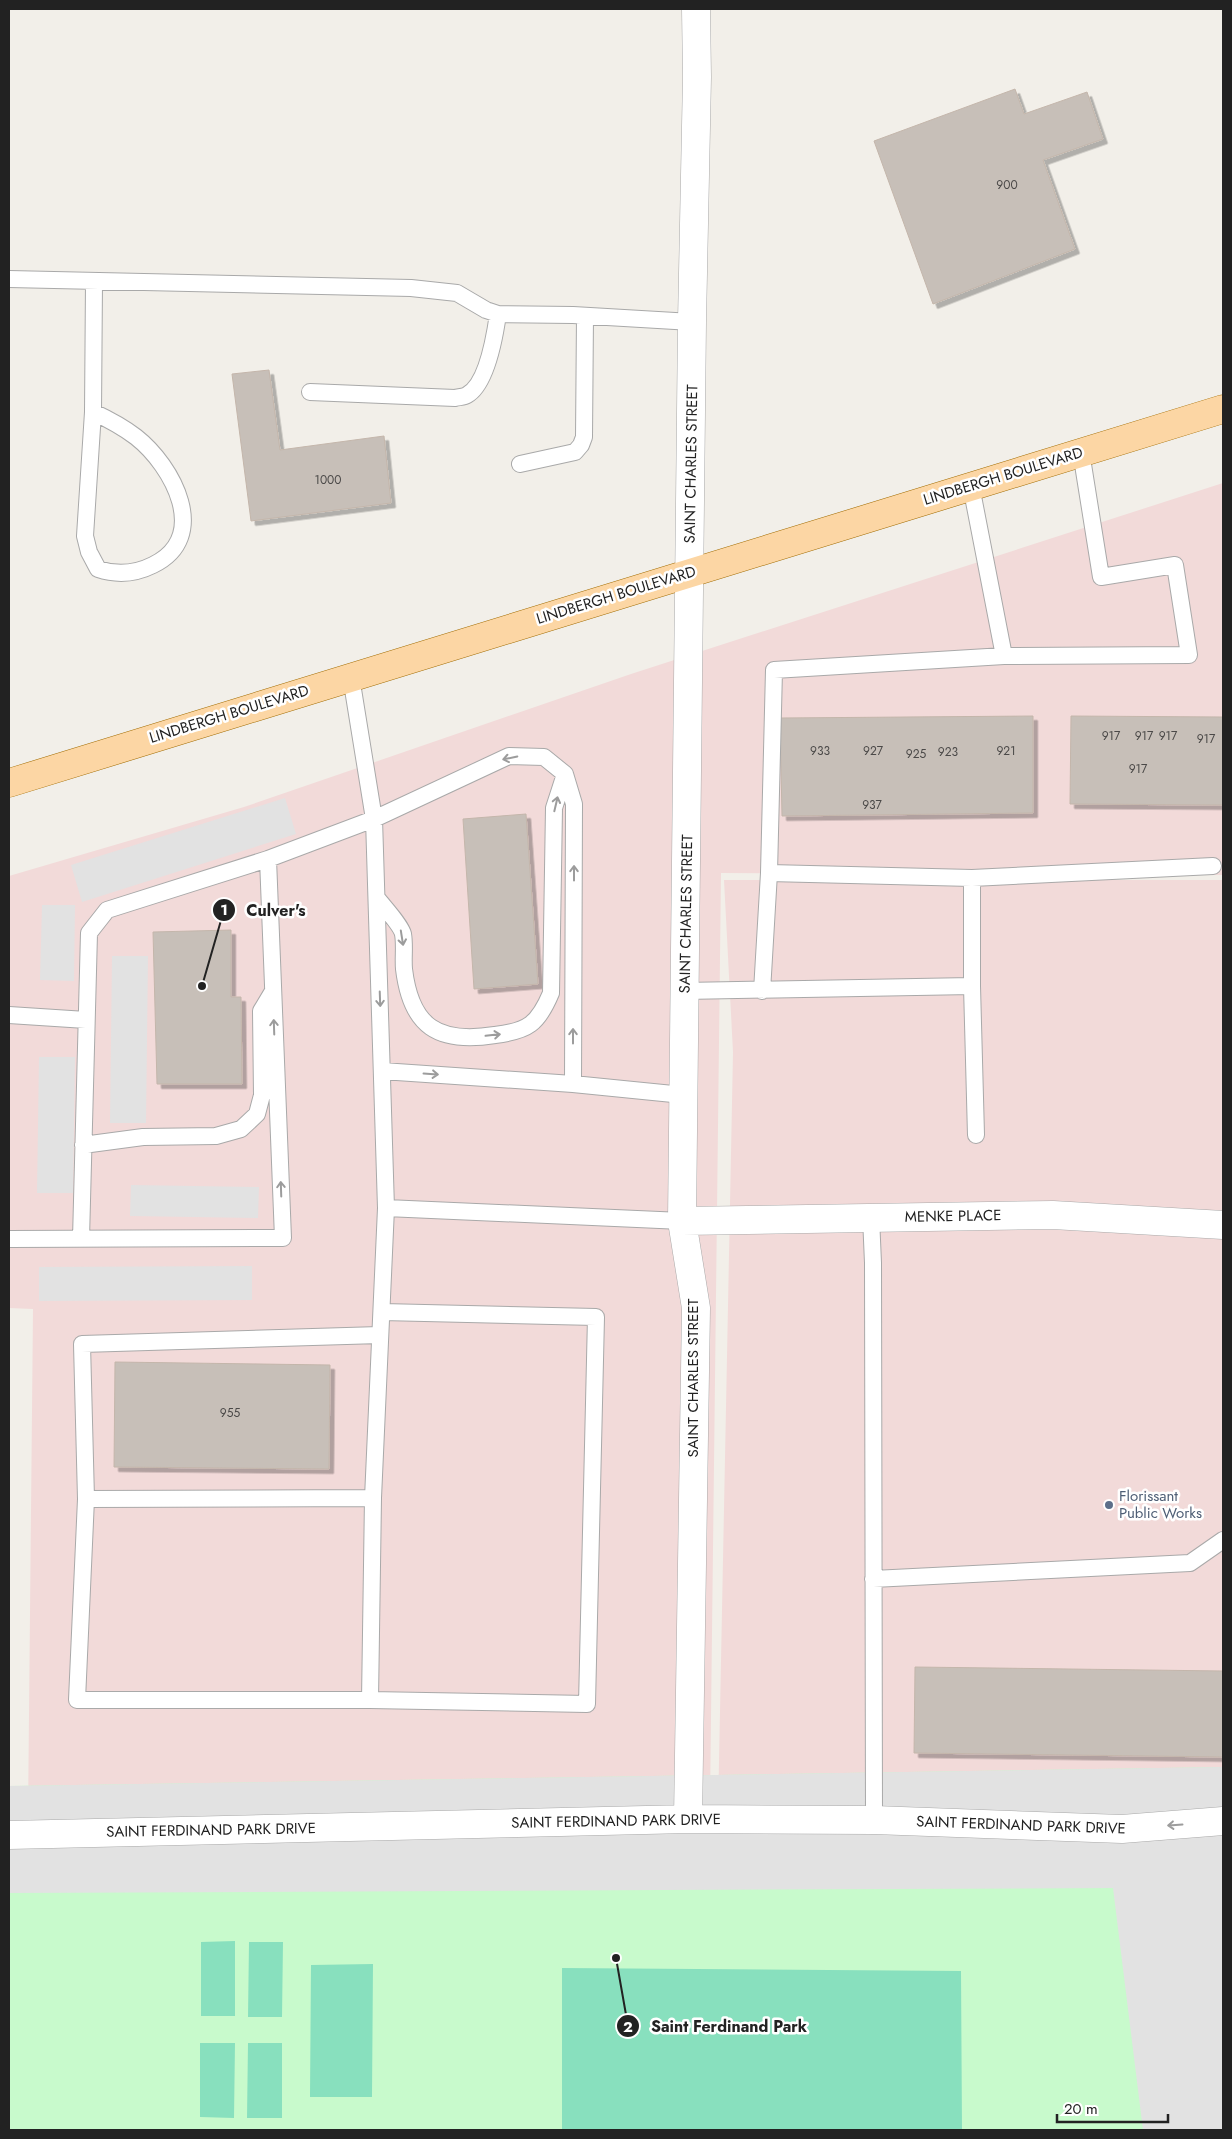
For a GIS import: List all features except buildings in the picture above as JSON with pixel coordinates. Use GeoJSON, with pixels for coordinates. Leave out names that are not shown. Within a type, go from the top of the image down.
{"type":"FeatureCollection","features":[{"type":"Feature","properties":{"kind":"main road","name":"LINDBERGH BOULEVARD"},"geometry":{"type":"LineString","coordinates":[[9,782],[1223,408]]}},
{"type":"Feature","properties":{"kind":"street","name":"SAINT CHARLES STREET"},"geometry":{"type":"LineString","coordinates":[[688,1819],[696,1308],[682,1221],[692,322],[697,77],[696,9]]}},
{"type":"Feature","properties":{"kind":"street","name":"MENKE PLACE"},"geometry":{"type":"LineString","coordinates":[[682,1221],[1053,1215],[1223,1225]]}},
{"type":"Feature","properties":{"kind":"street","name":"SAINT FERDINAND PARK DRIVE"},"geometry":{"type":"LineString","coordinates":[[9,1835],[688,1819],[874,1820],[1122,1829],[1223,1821]]}},
{"type":"Feature","properties":{"kind":"lane"},"geometry":{"type":"LineString","coordinates":[[9,279],[411,288],[457,293],[486,310],[509,316],[522,313],[692,322]]}},
{"type":"Feature","properties":{"kind":"lane"},"geometry":{"type":"LineString","coordinates":[[93,412],[136,437],[154,454],[170,476],[181,502],[184,521],[180,542],[167,558],[132,572],[110,573],[98,569],[89,552],[85,536],[93,412],[94,282]]}},
{"type":"Feature","properties":{"kind":"lane"},"geometry":{"type":"LineString","coordinates":[[310,392],[455,398],[467,395],[474,389],[487,366],[498,314]]}},
{"type":"Feature","properties":{"kind":"lane"},"geometry":{"type":"LineString","coordinates":[[520,464],[574,452],[581,446],[584,437],[585,316]]}},
{"type":"Feature","properties":{"kind":"lane"},"geometry":{"type":"LineString","coordinates":[[762,991],[769,873],[774,670],[1004,656],[1189,655],[1175,565],[1101,577],[1080,452]]}},
{"type":"Feature","properties":{"kind":"lane"},"geometry":{"type":"LineString","coordinates":[[971,486],[1004,656]]}},
{"type":"Feature","properties":{"kind":"lane"},"geometry":{"type":"LineString","coordinates":[[351,677],[374,820],[386,1208],[373,1498],[370,1700]]}},
{"type":"Feature","properties":{"kind":"lane"},"geometry":{"type":"LineString","coordinates":[[81,1239],[89,933],[107,910],[268,859],[374,820],[509,756],[544,757],[565,774],[574,804],[573,1084]]}},
{"type":"Feature","properties":{"kind":"lane"},"geometry":{"type":"LineString","coordinates":[[376,898],[403,933],[404,967],[408,996],[419,1017],[436,1032],[453,1036],[493,1036],[520,1030],[533,1023],[544,1011],[551,993],[554,808],[565,774]]}},
{"type":"Feature","properties":{"kind":"lane"},"geometry":{"type":"LineString","coordinates":[[9,1239],[283,1238],[268,859]]}},
{"type":"Feature","properties":{"kind":"lane"},"geometry":{"type":"LineString","coordinates":[[769,873],[972,878],[1212,866]]}},
{"type":"Feature","properties":{"kind":"lane"},"geometry":{"type":"LineString","coordinates":[[972,878],[972,986],[976,1135]]}},
{"type":"Feature","properties":{"kind":"lane"},"geometry":{"type":"LineString","coordinates":[[684,991],[972,986]]}},
{"type":"Feature","properties":{"kind":"lane"},"geometry":{"type":"LineString","coordinates":[[83,1145],[143,1137],[216,1136],[241,1129],[257,1114],[262,1095],[261,1011],[273,991]]}},
{"type":"Feature","properties":{"kind":"lane"},"geometry":{"type":"LineString","coordinates":[[9,1016],[86,1020]]}},
{"type":"Feature","properties":{"kind":"lane"},"geometry":{"type":"LineString","coordinates":[[382,1071],[573,1084],[683,1095]]}},
{"type":"Feature","properties":{"kind":"lane"},"geometry":{"type":"LineString","coordinates":[[386,1208],[682,1221]]}},
{"type":"Feature","properties":{"kind":"lane"},"geometry":{"type":"LineString","coordinates":[[871,1217],[873,1263],[874,1820]]}},
{"type":"Feature","properties":{"kind":"lane"},"geometry":{"type":"LineString","coordinates":[[380,1334],[82,1344],[86,1499],[77,1700],[370,1700],[587,1704],[596,1316],[382,1312]]}},
{"type":"Feature","properties":{"kind":"lane"},"geometry":{"type":"LineString","coordinates":[[86,1499],[373,1498]]}},
{"type":"Feature","properties":{"kind":"lane"},"geometry":{"type":"LineString","coordinates":[[873,1579],[1190,1563],[1223,1540]]}},
{"type":"Feature","properties":{"kind":"shaded area"},"geometry":{"type":"Polygon","coordinates":[[[1223,483],[1223,875],[721,873],[710,1802],[28,1817],[33,1309],[9,1308],[9,876],[244,807],[631,674],[1223,483]]]}},
{"type":"Feature","properties":{"kind":"shaded area"},"geometry":{"type":"Polygon","coordinates":[[[285,798],[296,834],[82,902],[71,865],[285,798]]]}},
{"type":"Feature","properties":{"kind":"shaded area"},"geometry":{"type":"Polygon","coordinates":[[[724,880],[1223,880],[1223,2130],[717,1864],[733,1052],[724,880]]]}},
{"type":"Feature","properties":{"kind":"shaded area"},"geometry":{"type":"Polygon","coordinates":[[[42,905],[75,905],[74,981],[40,980],[42,905]]]}},
{"type":"Feature","properties":{"kind":"shaded area"},"geometry":{"type":"Polygon","coordinates":[[[112,956],[148,956],[146,1123],[110,1123],[112,956]]]}},
{"type":"Feature","properties":{"kind":"shaded area"},"geometry":{"type":"Polygon","coordinates":[[[39,1057],[75,1057],[73,1193],[37,1193],[39,1057]]]}},
{"type":"Feature","properties":{"kind":"shaded area"},"geometry":{"type":"Polygon","coordinates":[[[131,1185],[259,1187],[258,1218],[130,1216],[131,1185]]]}},
{"type":"Feature","properties":{"kind":"shaded area"},"geometry":{"type":"Polygon","coordinates":[[[252,1266],[252,1300],[39,1301],[39,1267],[252,1266]]]}},
{"type":"Feature","properties":{"kind":"shaded area"},"geometry":{"type":"Polygon","coordinates":[[[1223,1767],[1223,2130],[1143,2130],[1113,1888],[9,1893],[9,1786],[1223,1767]]]}},
{"type":"Feature","properties":{"kind":"green space"},"geometry":{"type":"Polygon","coordinates":[[[1223,1767],[1223,2130],[9,2130],[9,1786],[1223,1767]]]}},
{"type":"Feature","properties":{"kind":"green space"},"geometry":{"type":"Polygon","coordinates":[[[235,1941],[235,2016],[201,2016],[201,1942],[235,1941]]]}},
{"type":"Feature","properties":{"kind":"green space"},"geometry":{"type":"Polygon","coordinates":[[[249,1942],[283,1942],[282,2017],[248,2017],[249,1942]]]}},
{"type":"Feature","properties":{"kind":"green space"},"geometry":{"type":"Polygon","coordinates":[[[373,1964],[372,2097],[310,2097],[311,1965],[373,1964]]]}},
{"type":"Feature","properties":{"kind":"green space"},"geometry":{"type":"Polygon","coordinates":[[[562,1968],[961,1971],[962,2130],[562,2130],[562,1968]]]}},
{"type":"Feature","properties":{"kind":"green space"},"geometry":{"type":"Polygon","coordinates":[[[200,2043],[235,2043],[234,2118],[200,2117],[200,2043]]]}},
{"type":"Feature","properties":{"kind":"green space"},"geometry":{"type":"Polygon","coordinates":[[[248,2043],[282,2043],[282,2118],[247,2118],[248,2043]]]}},
{"type":"Feature","properties":{"kind":"place","name":"Culver's"},"geometry":{"type":"Point","coordinates":[202,986]}},
{"type":"Feature","properties":{"kind":"place","name":"Florissant Public Works"},"geometry":{"type":"Point","coordinates":[1109,1505]}},
{"type":"Feature","properties":{"kind":"place","name":"Saint Ferdinand Park"},"geometry":{"type":"Point","coordinates":[616,1958]}}]}
